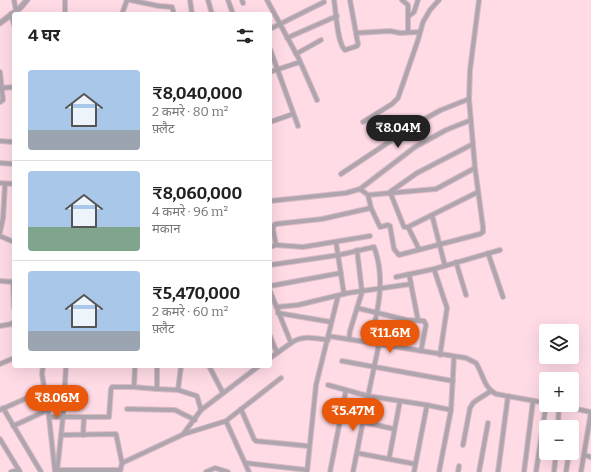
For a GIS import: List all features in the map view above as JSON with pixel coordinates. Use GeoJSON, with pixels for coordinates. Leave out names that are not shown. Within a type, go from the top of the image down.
{"type":"FeatureCollection","features":[{"type":"Feature","properties":{"kind":"street"},"geometry":{"type":"LineString","coordinates":[[14,0],[16,10]]}},
{"type":"Feature","properties":{"kind":"street"},"geometry":{"type":"LineString","coordinates":[[14,12],[27,0]]}},
{"type":"Feature","properties":{"kind":"street"},"geometry":{"type":"LineString","coordinates":[[65,0],[65,12]]}},
{"type":"Feature","properties":{"kind":"street"},"geometry":{"type":"LineString","coordinates":[[123,12],[128,0],[172,7],[173,12]]}},
{"type":"Feature","properties":{"kind":"street"},"geometry":{"type":"LineString","coordinates":[[190,0],[192,12]]}},
{"type":"Feature","properties":{"kind":"street"},"geometry":{"type":"LineString","coordinates":[[208,0],[211,12]]}},
{"type":"Feature","properties":{"kind":"street"},"geometry":{"type":"LineString","coordinates":[[228,0],[232,12]]}},
{"type":"Feature","properties":{"kind":"street"},"geometry":{"type":"LineString","coordinates":[[267,0],[296,54],[317,100]]}},
{"type":"Feature","properties":{"kind":"street"},"geometry":{"type":"LineString","coordinates":[[334,0],[344,50],[358,46],[350,0]]}},
{"type":"Feature","properties":{"kind":"street"},"geometry":{"type":"LineString","coordinates":[[402,0],[408,5],[408,32]]}},
{"type":"Feature","properties":{"kind":"street"},"geometry":{"type":"LineString","coordinates":[[409,16],[414,12],[418,0]]}},
{"type":"Feature","properties":{"kind":"street"},"geometry":{"type":"LineString","coordinates":[[434,5],[435,0]]}},
{"type":"Feature","properties":{"kind":"street"},"geometry":{"type":"LineString","coordinates":[[363,122],[392,104],[398,98],[423,22],[439,0]]}},
{"type":"Feature","properties":{"kind":"street"},"geometry":{"type":"LineString","coordinates":[[360,189],[368,195],[371,208],[380,227],[390,226],[394,249],[397,254],[439,245],[483,232],[475,168],[469,99],[470,70],[479,0]]}},
{"type":"Feature","properties":{"kind":"street"},"geometry":{"type":"LineString","coordinates":[[272,28],[324,2]]}},
{"type":"Feature","properties":{"kind":"street"},"geometry":{"type":"LineString","coordinates":[[0,23],[11,14],[12,18]]}},
{"type":"Feature","properties":{"kind":"street"},"geometry":{"type":"LineString","coordinates":[[287,38],[337,16]]}},
{"type":"Feature","properties":{"kind":"street"},"geometry":{"type":"LineString","coordinates":[[356,34],[390,31],[400,33],[420,32]]}},
{"type":"Feature","properties":{"kind":"street"},"geometry":{"type":"LineString","coordinates":[[296,54],[321,40]]}},
{"type":"Feature","properties":{"kind":"street"},"geometry":{"type":"LineString","coordinates":[[272,55],[298,126]]}},
{"type":"Feature","properties":{"kind":"street"},"geometry":{"type":"LineString","coordinates":[[272,71],[300,62]]}},
{"type":"Feature","properties":{"kind":"street"},"geometry":{"type":"LineString","coordinates":[[0,72],[3,100],[0,102]]}},
{"type":"Feature","properties":{"kind":"street"},"geometry":{"type":"LineString","coordinates":[[2,88],[12,87]]}},
{"type":"Feature","properties":{"kind":"street"},"geometry":{"type":"LineString","coordinates":[[341,174],[419,122],[441,110],[469,99]]}},
{"type":"Feature","properties":{"kind":"street"},"geometry":{"type":"LineString","coordinates":[[272,120],[293,114]]}},
{"type":"Feature","properties":{"kind":"street"},"geometry":{"type":"LineString","coordinates":[[272,201],[346,193],[360,189],[415,147],[446,130],[471,120]]}},
{"type":"Feature","properties":{"kind":"street"},"geometry":{"type":"LineString","coordinates":[[0,141],[12,142]]}},
{"type":"Feature","properties":{"kind":"street"},"geometry":{"type":"LineString","coordinates":[[390,192],[417,173],[473,144]]}},
{"type":"Feature","properties":{"kind":"street"},"geometry":{"type":"LineString","coordinates":[[0,163],[12,164]]}},
{"type":"Feature","properties":{"kind":"street"},"geometry":{"type":"LineString","coordinates":[[368,195],[436,189],[475,168]]}},
{"type":"Feature","properties":{"kind":"street"},"geometry":{"type":"LineString","coordinates":[[0,232],[3,218],[2,183],[12,184]]}},
{"type":"Feature","properties":{"kind":"street"},"geometry":{"type":"LineString","coordinates":[[390,192],[404,227],[408,227],[419,249]]}},
{"type":"Feature","properties":{"kind":"street"},"geometry":{"type":"LineString","coordinates":[[408,227],[478,192]]}},
{"type":"Feature","properties":{"kind":"street"},"geometry":{"type":"LineString","coordinates":[[276,245],[273,229],[274,225],[276,224],[322,219],[371,208]]}},
{"type":"Feature","properties":{"kind":"street"},"geometry":{"type":"LineString","coordinates":[[432,215],[445,266]]}},
{"type":"Feature","properties":{"kind":"street"},"geometry":{"type":"LineString","coordinates":[[0,236],[12,241]]}},
{"type":"Feature","properties":{"kind":"street"},"geometry":{"type":"LineString","coordinates":[[272,246],[276,245],[302,247],[370,236]]}},
{"type":"Feature","properties":{"kind":"street"},"geometry":{"type":"LineString","coordinates":[[336,242],[344,294]]}},
{"type":"Feature","properties":{"kind":"street"},"geometry":{"type":"LineString","coordinates":[[272,265],[339,255],[357,250],[374,248],[380,270],[381,288],[370,342]]}},
{"type":"Feature","properties":{"kind":"street"},"geometry":{"type":"LineString","coordinates":[[349,339],[362,292],[357,250]]}},
{"type":"Feature","properties":{"kind":"street"},"geometry":{"type":"LineString","coordinates":[[396,277],[434,269],[500,250]]}},
{"type":"Feature","properties":{"kind":"street"},"geometry":{"type":"LineString","coordinates":[[488,253],[504,297]]}},
{"type":"Feature","properties":{"kind":"street"},"geometry":{"type":"LineString","coordinates":[[456,262],[466,295]]}},
{"type":"Feature","properties":{"kind":"street"},"geometry":{"type":"LineString","coordinates":[[434,269],[447,308],[440,355]]}},
{"type":"Feature","properties":{"kind":"street"},"geometry":{"type":"LineString","coordinates":[[272,286],[341,273]]}},
{"type":"Feature","properties":{"kind":"street"},"geometry":{"type":"LineString","coordinates":[[409,274],[418,320]]}},
{"type":"Feature","properties":{"kind":"street"},"geometry":{"type":"LineString","coordinates":[[0,281],[12,282]]}},
{"type":"Feature","properties":{"kind":"street"},"geometry":{"type":"LineString","coordinates":[[277,307],[298,305],[344,294],[411,284]]}},
{"type":"Feature","properties":{"kind":"street"},"geometry":{"type":"LineString","coordinates":[[272,296],[291,343]]}},
{"type":"Feature","properties":{"kind":"street"},"geometry":{"type":"LineString","coordinates":[[246,463],[307,471],[308,446],[316,385],[338,296]]}},
{"type":"Feature","properties":{"kind":"street"},"geometry":{"type":"LineString","coordinates":[[357,308],[407,320],[424,321],[426,324],[420,351]]}},
{"type":"Feature","properties":{"kind":"street"},"geometry":{"type":"LineString","coordinates":[[278,313],[331,322]]}},
{"type":"Feature","properties":{"kind":"street"},"geometry":{"type":"LineString","coordinates":[[0,326],[12,323]]}},
{"type":"Feature","properties":{"kind":"street"},"geometry":{"type":"LineString","coordinates":[[272,357],[295,340],[306,338],[328,338],[370,342],[440,355],[466,358],[476,363],[486,385],[491,391],[496,394],[539,402]]}},
{"type":"Feature","properties":{"kind":"street"},"geometry":{"type":"LineString","coordinates":[[272,341],[277,353]]}},
{"type":"Feature","properties":{"kind":"street"},"geometry":{"type":"LineString","coordinates":[[353,472],[378,344]]}},
{"type":"Feature","properties":{"kind":"street"},"geometry":{"type":"LineString","coordinates":[[439,472],[451,410],[454,357]]}},
{"type":"Feature","properties":{"kind":"street"},"geometry":{"type":"LineString","coordinates":[[0,364],[12,359]]}},
{"type":"Feature","properties":{"kind":"street"},"geometry":{"type":"LineString","coordinates":[[342,361],[453,381]]}},
{"type":"Feature","properties":{"kind":"street"},"geometry":{"type":"LineString","coordinates":[[42,368],[56,471]]}},
{"type":"Feature","properties":{"kind":"street"},"geometry":{"type":"LineString","coordinates":[[56,471],[63,418],[66,368]]}},
{"type":"Feature","properties":{"kind":"street"},"geometry":{"type":"LineString","coordinates":[[134,387],[135,368]]}},
{"type":"Feature","properties":{"kind":"street"},"geometry":{"type":"LineString","coordinates":[[157,389],[158,368]]}},
{"type":"Feature","properties":{"kind":"street"},"geometry":{"type":"LineString","coordinates":[[178,390],[181,368]]}},
{"type":"Feature","properties":{"kind":"street"},"geometry":{"type":"LineString","coordinates":[[211,368],[223,393]]}},
{"type":"Feature","properties":{"kind":"street"},"geometry":{"type":"LineString","coordinates":[[184,434],[201,410],[256,368]]}},
{"type":"Feature","properties":{"kind":"street"},"geometry":{"type":"LineString","coordinates":[[122,463],[184,434],[226,421],[281,378]]}},
{"type":"Feature","properties":{"kind":"street"},"geometry":{"type":"LineString","coordinates":[[328,385],[368,396],[451,410]]}},
{"type":"Feature","properties":{"kind":"street"},"geometry":{"type":"LineString","coordinates":[[49,417],[109,417],[112,387],[178,390],[197,396],[201,410]]}},
{"type":"Feature","properties":{"kind":"street"},"geometry":{"type":"LineString","coordinates":[[41,472],[1,409],[45,390],[64,389]]}},
{"type":"Feature","properties":{"kind":"street"},"geometry":{"type":"LineString","coordinates":[[330,472],[346,390]]}},
{"type":"Feature","properties":{"kind":"street"},"geometry":{"type":"LineString","coordinates":[[463,445],[470,408],[473,403],[491,391]]}},
{"type":"Feature","properties":{"kind":"street"},"geometry":{"type":"LineString","coordinates":[[498,472],[508,396]]}},
{"type":"Feature","properties":{"kind":"street"},"geometry":{"type":"LineString","coordinates":[[388,459],[400,401]]}},
{"type":"Feature","properties":{"kind":"street"},"geometry":{"type":"LineString","coordinates":[[524,472],[533,401]]}},
{"type":"Feature","properties":{"kind":"street"},"geometry":{"type":"LineString","coordinates":[[414,472],[428,406]]}},
{"type":"Feature","properties":{"kind":"street"},"geometry":{"type":"LineString","coordinates":[[127,409],[175,410],[195,420]]}},
{"type":"Feature","properties":{"kind":"street"},"geometry":{"type":"LineString","coordinates":[[241,409],[256,441],[308,446]]}},
{"type":"Feature","properties":{"kind":"street"},"geometry":{"type":"LineString","coordinates":[[579,409],[591,412],[581,472]]}},
{"type":"Feature","properties":{"kind":"street"},"geometry":{"type":"LineString","coordinates":[[13,426],[48,410]]}},
{"type":"Feature","properties":{"kind":"street"},"geometry":{"type":"LineString","coordinates":[[536,472],[545,412]]}},
{"type":"Feature","properties":{"kind":"street"},"geometry":{"type":"LineString","coordinates":[[83,435],[84,417]]}},
{"type":"Feature","properties":{"kind":"street"},"geometry":{"type":"LineString","coordinates":[[226,421],[249,472]]}},
{"type":"Feature","properties":{"kind":"street"},"geometry":{"type":"LineString","coordinates":[[363,422],[394,429]]}},
{"type":"Feature","properties":{"kind":"street"},"geometry":{"type":"LineString","coordinates":[[479,472],[488,423]]}},
{"type":"Feature","properties":{"kind":"street"},"geometry":{"type":"LineString","coordinates":[[56,471],[119,471],[122,463],[116,434],[61,435]]}},
{"type":"Feature","properties":{"kind":"street"},"geometry":{"type":"LineString","coordinates":[[0,439],[20,471],[11,472]]}},
{"type":"Feature","properties":{"kind":"street"},"geometry":{"type":"LineString","coordinates":[[357,453],[415,464]]}},
{"type":"Feature","properties":{"kind":"street"},"geometry":{"type":"LineString","coordinates":[[584,455],[591,456]]}},
{"type":"Feature","properties":{"kind":"street"},"geometry":{"type":"LineString","coordinates":[[554,472],[555,460]]}},
{"type":"Feature","properties":{"kind":"street"},"geometry":{"type":"LineString","coordinates":[[566,472],[568,460]]}},
{"type":"Feature","properties":{"kind":"street"},"geometry":{"type":"LineString","coordinates":[[458,472],[459,466]]}},
{"type":"Feature","properties":{"kind":"street"},"geometry":{"type":"LineString","coordinates":[[206,472],[215,468],[228,472]]}}]}
